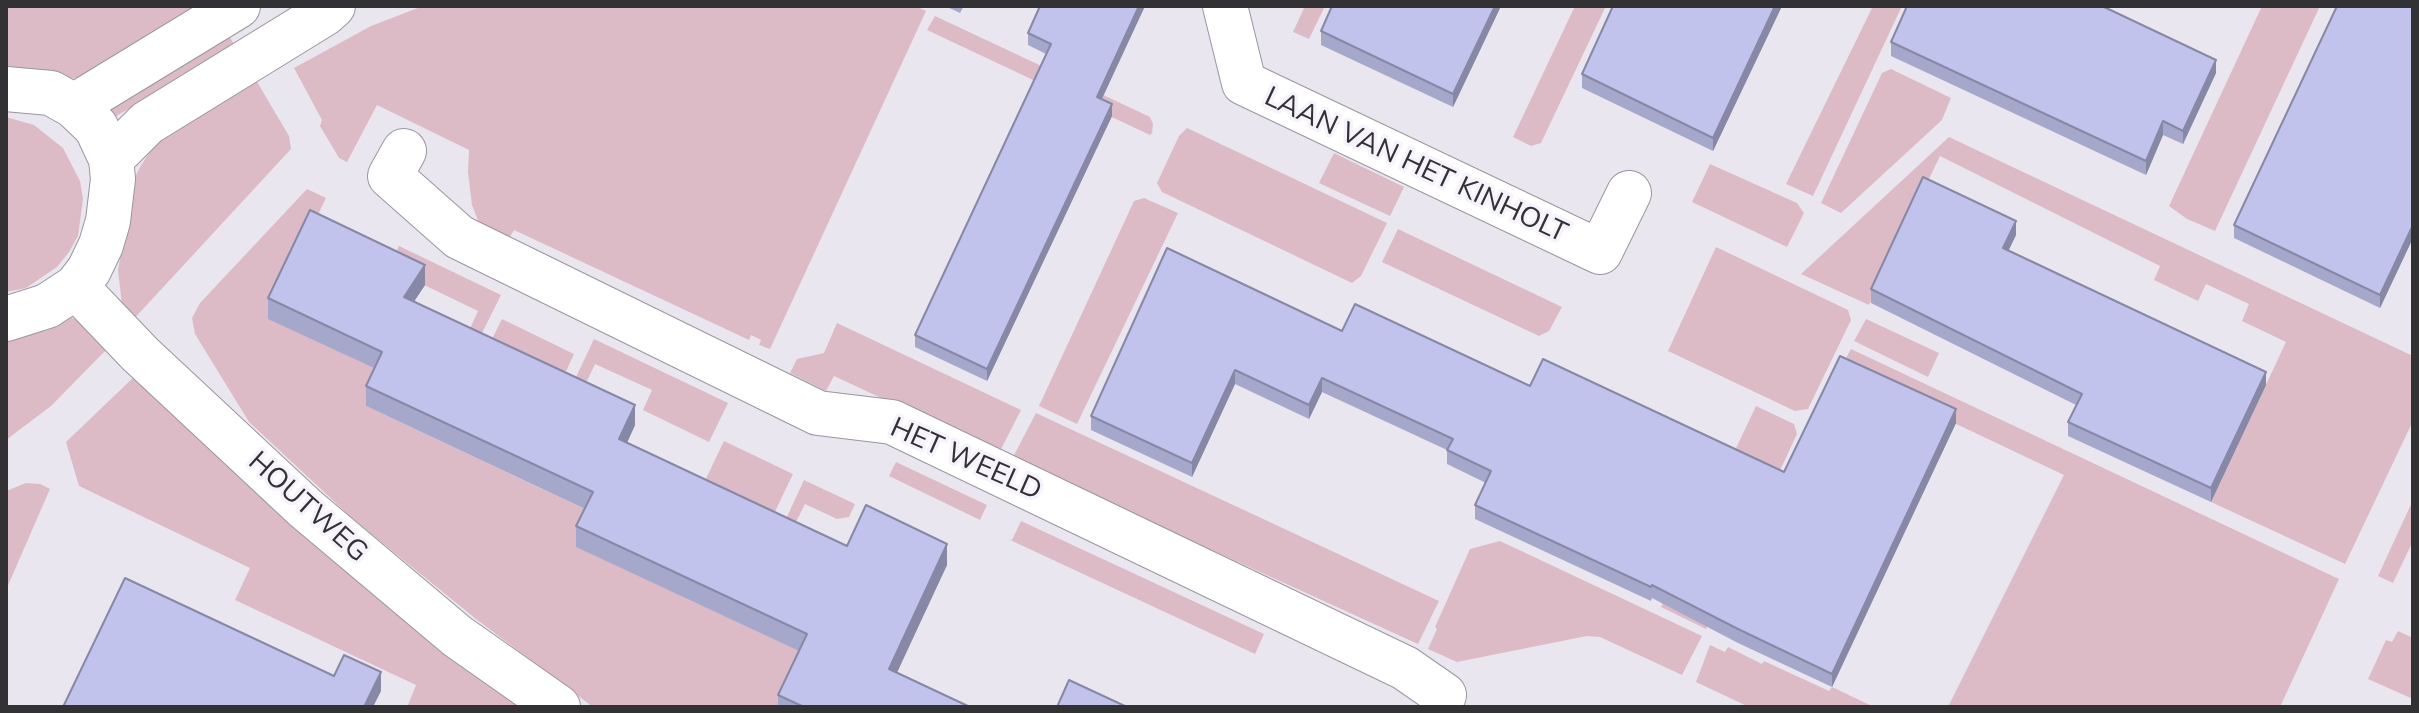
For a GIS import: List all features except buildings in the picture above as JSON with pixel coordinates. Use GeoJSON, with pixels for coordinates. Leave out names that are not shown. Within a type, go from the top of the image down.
{"type":"FeatureCollection","features":[{"type":"Feature","properties":{"kind":"street"},"geometry":{"type":"LineString","coordinates":[[74,106],[238,6]]}},
{"type":"Feature","properties":{"kind":"street"},"geometry":{"type":"LineString","coordinates":[[111,159],[147,123],[333,6]]}},
{"type":"Feature","properties":{"kind":"street","name":"LAAN VAN HET KINHOLT"},"geometry":{"type":"LineString","coordinates":[[1225,6],[1244,83],[1600,252],[1629,193]]}},
{"type":"Feature","properties":{"kind":"street"},"geometry":{"type":"LineString","coordinates":[[6,89],[51,93],[74,106],[96,127],[111,159],[113,179],[108,221],[89,270],[76,287],[47,306],[6,319]]}},
{"type":"Feature","properties":{"kind":"street","name":"HET WEELD"},"geometry":{"type":"LineString","coordinates":[[404,151],[390,176],[459,237],[818,413],[892,422],[1405,668],[1451,703]]}},
{"type":"Feature","properties":{"kind":"street","name":"HOUTWEG"},"geometry":{"type":"LineString","coordinates":[[76,287],[140,354],[305,508],[457,636],[558,707]]}},
{"type":"Feature","properties":{"kind":"shaded area"},"geometry":{"type":"Polygon","coordinates":[[[6,6],[200,6],[88,75],[70,79],[6,69],[6,6]]]}},
{"type":"Feature","properties":{"kind":"shaded area"},"geometry":{"type":"Polygon","coordinates":[[[423,6],[916,6],[926,11],[770,349],[759,345],[761,340],[751,335],[749,340],[514,230],[508,240],[479,223],[472,205],[469,150],[377,105],[347,162],[339,158],[320,126],[322,120],[294,68],[371,26],[423,6]]]}},
{"type":"Feature","properties":{"kind":"shaded area"},"geometry":{"type":"Polygon","coordinates":[[[1305,6],[1325,6],[1309,39],[1293,32],[1305,6]]]}},
{"type":"Feature","properties":{"kind":"shaded area"},"geometry":{"type":"Polygon","coordinates":[[[1575,6],[1606,6],[1541,143],[1531,146],[1513,137],[1575,6]]]}},
{"type":"Feature","properties":{"kind":"shaded area"},"geometry":{"type":"Polygon","coordinates":[[[1873,6],[1902,6],[1813,196],[1786,184],[1873,6]]]}},
{"type":"Feature","properties":{"kind":"shaded area"},"geometry":{"type":"Polygon","coordinates":[[[2262,6],[2320,6],[2215,231],[2187,219],[2169,206],[2262,6]]]}},
{"type":"Feature","properties":{"kind":"shaded area"},"geometry":{"type":"Polygon","coordinates":[[[935,16],[1150,117],[1152,133],[1150,135],[927,30],[935,16]]]}},
{"type":"Feature","properties":{"kind":"shaded area"},"geometry":{"type":"Polygon","coordinates":[[[225,29],[235,46],[113,118],[105,102],[225,29]]]}},
{"type":"Feature","properties":{"kind":"shaded area"},"geometry":{"type":"Polygon","coordinates":[[[1891,69],[1951,98],[1942,120],[1841,213],[1821,203],[1882,73],[1891,69]]]}},
{"type":"Feature","properties":{"kind":"shaded area"},"geometry":{"type":"Polygon","coordinates":[[[253,75],[289,136],[291,149],[131,322],[122,305],[118,270],[134,179],[159,138],[253,75]]]}},
{"type":"Feature","properties":{"kind":"shaded area"},"geometry":{"type":"Polygon","coordinates":[[[6,117],[34,125],[63,148],[80,181],[83,199],[78,236],[57,267],[26,288],[6,292],[6,117]]]}},
{"type":"Feature","properties":{"kind":"shaded area"},"geometry":{"type":"Polygon","coordinates":[[[1187,128],[1387,223],[1361,276],[1352,283],[1162,192],[1157,183],[1179,136],[1187,128]]]}},
{"type":"Feature","properties":{"kind":"shaded area"},"geometry":{"type":"Polygon","coordinates":[[[1949,137],[2413,356],[2413,421],[2345,564],[2211,502],[2286,342],[2242,321],[2249,304],[2206,284],[2198,301],[2154,280],[2160,266],[1940,156],[1869,305],[1801,274],[1949,137]]]}},
{"type":"Feature","properties":{"kind":"shaded area"},"geometry":{"type":"Polygon","coordinates":[[[1334,153],[1404,187],[1390,216],[1319,183],[1334,153]]]}},
{"type":"Feature","properties":{"kind":"shaded area"},"geometry":{"type":"Polygon","coordinates":[[[1710,164],[1797,203],[1804,213],[1787,247],[1692,202],[1710,164]]]}},
{"type":"Feature","properties":{"kind":"shaded area"},"geometry":{"type":"Polygon","coordinates":[[[307,189],[326,198],[310,231],[382,372],[366,406],[593,513],[577,547],[806,654],[782,707],[593,707],[476,619],[353,519],[249,422],[195,334],[192,318],[200,303],[307,189]]]}},
{"type":"Feature","properties":{"kind":"shaded area"},"geometry":{"type":"Polygon","coordinates":[[[1144,198],[1178,213],[1077,424],[1039,406],[1134,201],[1144,198]]]}},
{"type":"Feature","properties":{"kind":"shaded area"},"geometry":{"type":"Polygon","coordinates":[[[1398,229],[1562,307],[1549,331],[1539,336],[1382,262],[1398,229]]]}},
{"type":"Feature","properties":{"kind":"shaded area"},"geometry":{"type":"Polygon","coordinates":[[[399,246],[501,295],[474,349],[463,344],[478,311],[389,268],[399,246]]]}},
{"type":"Feature","properties":{"kind":"shaded area"},"geometry":{"type":"Polygon","coordinates":[[[1716,247],[1848,310],[1851,320],[1808,409],[1795,411],[1668,351],[1716,247]]]}},
{"type":"Feature","properties":{"kind":"shaded area"},"geometry":{"type":"Polygon","coordinates":[[[71,317],[107,349],[51,406],[6,440],[6,340],[48,330],[71,317]]]}},
{"type":"Feature","properties":{"kind":"shaded area"},"geometry":{"type":"Polygon","coordinates":[[[502,319],[574,354],[562,380],[489,345],[502,319]]]}},
{"type":"Feature","properties":{"kind":"shaded area"},"geometry":{"type":"Polygon","coordinates":[[[1866,319],[1939,353],[1928,377],[1854,341],[1866,319]]]}},
{"type":"Feature","properties":{"kind":"shaded area"},"geometry":{"type":"Polygon","coordinates":[[[837,323],[1021,410],[999,453],[834,376],[826,391],[790,373],[797,359],[824,353],[837,323]]]}},
{"type":"Feature","properties":{"kind":"shaded area"},"geometry":{"type":"Polygon","coordinates":[[[594,339],[728,403],[709,442],[643,410],[652,390],[595,364],[579,398],[568,394],[594,339]]]}},
{"type":"Feature","properties":{"kind":"shaded area"},"geometry":{"type":"Polygon","coordinates":[[[1851,349],[2339,579],[2280,707],[1948,707],[2064,475],[1840,369],[1851,349]]]}},
{"type":"Feature","properties":{"kind":"shaded area"},"geometry":{"type":"Polygon","coordinates":[[[136,375],[522,707],[412,707],[408,705],[416,685],[235,600],[250,568],[79,486],[66,442],[136,375]]]}},
{"type":"Feature","properties":{"kind":"shaded area"},"geometry":{"type":"Polygon","coordinates":[[[1756,406],[1794,424],[1797,434],[1706,629],[1661,607],[1756,406]]]}},
{"type":"Feature","properties":{"kind":"shaded area"},"geometry":{"type":"Polygon","coordinates":[[[1036,413],[1439,601],[1418,644],[1012,459],[1036,413]]]}},
{"type":"Feature","properties":{"kind":"shaded area"},"geometry":{"type":"Polygon","coordinates":[[[724,441],[793,474],[770,522],[701,489],[724,441]]]}},
{"type":"Feature","properties":{"kind":"shaded area"},"geometry":{"type":"Polygon","coordinates":[[[896,462],[987,505],[980,520],[889,476],[896,462]]]}},
{"type":"Feature","properties":{"kind":"shaded area"},"geometry":{"type":"Polygon","coordinates":[[[804,480],[855,504],[849,517],[837,519],[805,504],[788,538],[779,534],[804,480]]]}},
{"type":"Feature","properties":{"kind":"shaded area"},"geometry":{"type":"Polygon","coordinates":[[[26,483],[40,484],[50,489],[6,590],[6,491],[26,483]]]}},
{"type":"Feature","properties":{"kind":"shaded area"},"geometry":{"type":"Polygon","coordinates":[[[2413,500],[2413,541],[2393,583],[2378,576],[2413,500]]]}},
{"type":"Feature","properties":{"kind":"shaded area"},"geometry":{"type":"Polygon","coordinates":[[[1021,521],[1264,634],[1255,654],[1008,539],[1012,540],[1021,521]]]}},
{"type":"Feature","properties":{"kind":"shaded area"},"geometry":{"type":"Polygon","coordinates":[[[1500,541],[1702,636],[1682,675],[1600,637],[1587,636],[1457,662],[1428,649],[1470,549],[1500,541]]]}},
{"type":"Feature","properties":{"kind":"shaded area"},"geometry":{"type":"Polygon","coordinates":[[[2398,631],[2413,638],[2413,699],[2368,679],[2386,640],[2392,642],[2398,631]]]}},
{"type":"Feature","properties":{"kind":"shaded area"},"geometry":{"type":"Polygon","coordinates":[[[1710,645],[1725,652],[1728,647],[1762,664],[1764,661],[1829,691],[1832,687],[1874,707],[1749,707],[1696,682],[1710,645]]]}}]}
